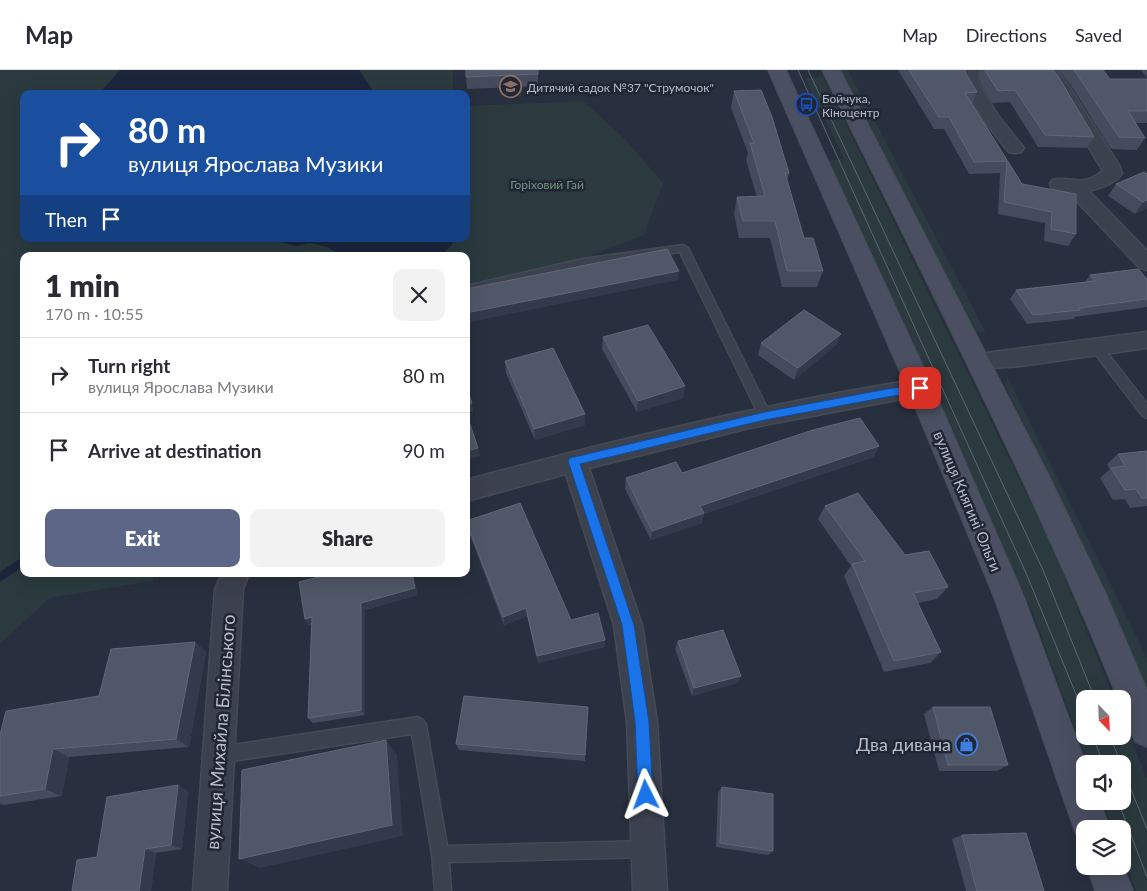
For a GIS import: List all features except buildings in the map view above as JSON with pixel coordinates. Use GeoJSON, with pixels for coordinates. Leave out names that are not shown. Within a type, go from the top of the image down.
{"type":"FeatureCollection","features":[{"type":"Feature","properties":{"kind":"main road","name":"вулиця Княгині Ольги"},"geometry":{"type":"LineString","coordinates":[[777,70],[920,388],[1009,597],[1089,820]]}},
{"type":"Feature","properties":{"kind":"main road"},"geometry":{"type":"LineString","coordinates":[[831,70],[979,361],[1094,602],[1147,730]]}},
{"type":"Feature","properties":{"kind":"main road"},"geometry":{"type":"LineString","coordinates":[[1108,875],[1114,891]]}},
{"type":"Feature","properties":{"kind":"street"},"geometry":{"type":"LineString","coordinates":[[971,70],[970,83],[992,119],[1015,148]]}},
{"type":"Feature","properties":{"kind":"street"},"geometry":{"type":"LineString","coordinates":[[1048,70],[1100,149],[1113,173],[1101,182],[1067,186],[1147,263]]}},
{"type":"Feature","properties":{"kind":"street"},"geometry":{"type":"LineString","coordinates":[[979,361],[1021,358],[1147,340]]}},
{"type":"Feature","properties":{"kind":"street"},"geometry":{"type":"LineString","coordinates":[[470,490],[574,461],[765,416],[920,388]]}},
{"type":"Feature","properties":{"kind":"street"},"geometry":{"type":"LineString","coordinates":[[574,461],[628,625],[642,722],[650,891]]}},
{"type":"Feature","properties":{"kind":"street","name":"вулиця Михайла Білінського"},"geometry":{"type":"LineString","coordinates":[[210,891],[230,589],[234,577]]}},
{"type":"Feature","properties":{"kind":"lane"},"geometry":{"type":"LineString","coordinates":[[470,289],[583,262],[683,248],[765,416]]}},
{"type":"Feature","properties":{"kind":"lane"},"geometry":{"type":"LineString","coordinates":[[1098,348],[1147,413]]}},
{"type":"Feature","properties":{"kind":"lane"},"geometry":{"type":"LineString","coordinates":[[219,755],[418,725],[440,854],[442,891]]}},
{"type":"Feature","properties":{"kind":"lane"},"geometry":{"type":"LineString","coordinates":[[440,854],[648,849]]}},
{"type":"Feature","properties":{"kind":"green space","name":"Горіховий Гай"},"geometry":{"type":"Polygon","coordinates":[[[0,70],[453,70],[453,90],[20,90],[20,242],[470,242],[470,106],[583,101],[625,139],[663,183],[644,235],[582,259],[470,284],[470,252],[20,252],[20,577],[153,577],[153,581],[50,598],[0,644],[0,70]]]}},
{"type":"Feature","properties":{"kind":"green space"},"geometry":{"type":"Polygon","coordinates":[[[840,70],[848,70],[986,333],[976,332],[840,70]]]}},
{"type":"Feature","properties":{"kind":"green space"},"geometry":{"type":"Polygon","coordinates":[[[823,77],[1052,546],[1110,690],[1076,690],[1076,731],[1033,614],[827,161],[844,159],[805,78],[823,77]]]}},
{"type":"Feature","properties":{"kind":"green space"},"geometry":{"type":"Polygon","coordinates":[[[1007,377],[1147,658],[1147,688],[1107,598],[1005,386],[1007,377]]]}},
{"type":"Feature","properties":{"kind":"green space"},"geometry":{"type":"Polygon","coordinates":[[[1131,739],[1147,779],[1147,891],[1136,891],[1130,875],[1131,820],[1109,820],[1106,810],[1131,810],[1131,755],[1085,755],[1081,745],[1131,745],[1131,739]]]}},
{"type":"Feature","properties":{"kind":"water"},"geometry":{"type":"Polygon","coordinates":[[[120,70],[359,70],[372,90],[102,90],[120,70]]]}},
{"type":"Feature","properties":{"kind":"water"},"geometry":{"type":"Polygon","coordinates":[[[279,242],[453,242],[444,252],[335,252],[327,247],[310,243],[296,246],[279,242]]]}},
{"type":"Feature","properties":{"kind":"waterway"},"geometry":{"type":"LineString","coordinates":[[0,578],[20,563]]}},
{"type":"Feature","properties":{"kind":"tram line"},"geometry":{"type":"LineString","coordinates":[[798,70],[1026,573],[1076,694]]}},
{"type":"Feature","properties":{"kind":"tram line"},"geometry":{"type":"LineString","coordinates":[[808,70],[1043,570],[1091,690]]}},
{"type":"Feature","properties":{"kind":"tram line"},"geometry":{"type":"LineString","coordinates":[[1096,745],[1100,755]]}},
{"type":"Feature","properties":{"kind":"tram line"},"geometry":{"type":"LineString","coordinates":[[1114,745],[1117,755]]}},
{"type":"Feature","properties":{"kind":"tram line"},"geometry":{"type":"LineString","coordinates":[[1131,789],[1147,829]]}},
{"type":"Feature","properties":{"kind":"tram line"},"geometry":{"type":"LineString","coordinates":[[1121,810],[1147,877]]}},
{"type":"Feature","properties":{"kind":"place","name":"Дитячий садок №37 \"Струмочок\""},"geometry":{"type":"Point","coordinates":[511,87]}},
{"type":"Feature","properties":{"kind":"place","name":"Бойчука, Кіноцентр"},"geometry":{"type":"Point","coordinates":[806,105]}},
{"type":"Feature","properties":{"kind":"place","name":"Два дивана"},"geometry":{"type":"Point","coordinates":[967,744]}},
{"type":"Feature","properties":{"kind":"route"},"geometry":{"type":"LineString","coordinates":[[646,795],[642,722],[628,625],[574,461],[765,416],[920,388]]}}]}
